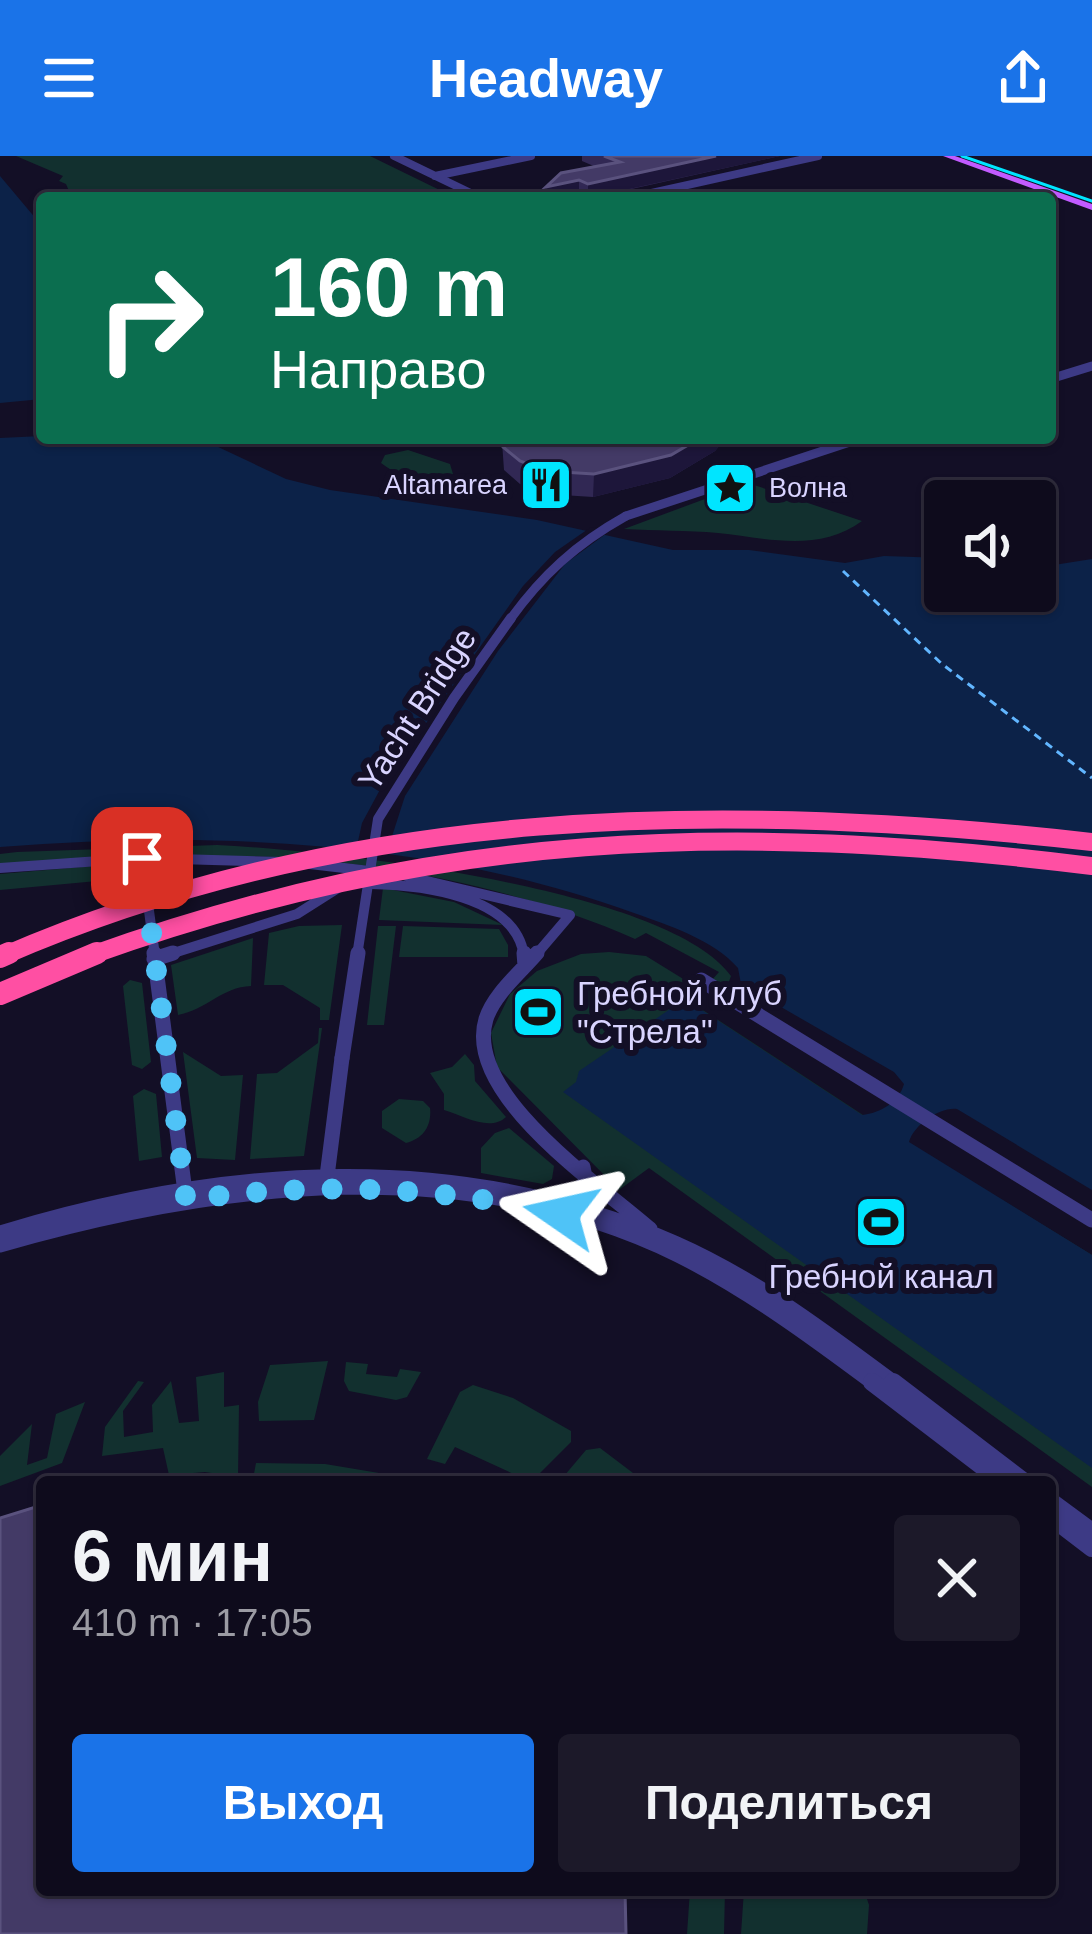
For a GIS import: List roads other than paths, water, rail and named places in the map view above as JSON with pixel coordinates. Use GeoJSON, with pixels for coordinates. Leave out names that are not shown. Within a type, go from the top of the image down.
{"type":"FeatureCollection","features":[{"type":"Feature","properties":{"kind":"highway"},"geometry":{"type":"LineString","coordinates":[[0,957],[120,911],[279,868],[438,837],[539,824],[772,815],[900,821],[1092,842]]}},
{"type":"Feature","properties":{"kind":"highway"},"geometry":{"type":"LineString","coordinates":[[0,994],[120,941],[294,892],[444,863],[611,842],[742,838],[903,844],[1092,866]]}},
{"type":"Feature","properties":{"kind":"main road"},"geometry":{"type":"LineString","coordinates":[[947,156],[1049,192]]}},
{"type":"Feature","properties":{"kind":"main road"},"geometry":{"type":"LineString","coordinates":[[980,156],[1092,195]]}},
{"type":"Feature","properties":{"kind":"main road"},"geometry":{"type":"LineString","coordinates":[[1056,194],[1092,207]]}},
{"type":"Feature","properties":{"kind":"street"},"geometry":{"type":"LineString","coordinates":[[394,156],[469,192]]}},
{"type":"Feature","properties":{"kind":"street"},"geometry":{"type":"LineString","coordinates":[[435,176],[531,156]]}},
{"type":"Feature","properties":{"kind":"street"},"geometry":{"type":"LineString","coordinates":[[656,192],[818,156]]}},
{"type":"Feature","properties":{"kind":"street"},"geometry":{"type":"LineString","coordinates":[[1056,374],[1092,363]]}},
{"type":"Feature","properties":{"kind":"street","name":"Yacht Bridge"},"geometry":{"type":"LineString","coordinates":[[326,1183],[378,819],[454,698],[530,592],[565,553],[626,516],[844,444]]}},
{"type":"Feature","properties":{"kind":"street"},"geometry":{"type":"LineString","coordinates":[[0,868],[142,858],[251,859],[413,877],[570,915],[484,1020],[482,1048],[493,1079],[652,1238],[776,1316],[996,1476]]}},
{"type":"Feature","properties":{"kind":"street"},"geometry":{"type":"LineString","coordinates":[[142,858],[185,1193]]}},
{"type":"Feature","properties":{"kind":"street"},"geometry":{"type":"LineString","coordinates":[[154,959],[297,914],[344,884],[382,884],[468,901],[504,919],[521,939],[525,966]]}},
{"type":"Feature","properties":{"kind":"street"},"geometry":{"type":"LineString","coordinates":[[701,980],[1092,1220]]}},
{"type":"Feature","properties":{"kind":"street"},"geometry":{"type":"LineString","coordinates":[[558,1207],[582,1191],[586,1184],[583,1167]]}},
{"type":"Feature","properties":{"kind":"street"},"geometry":{"type":"LineString","coordinates":[[0,1233],[92,1204],[326,1183],[558,1207],[715,1264],[1016,1476]]}},
{"type":"Feature","properties":{"kind":"street"},"geometry":{"type":"LineString","coordinates":[[0,1245],[185,1193]]}},
{"type":"Feature","properties":{"kind":"street"},"geometry":{"type":"LineString","coordinates":[[1056,1506],[1092,1532]]}},
{"type":"Feature","properties":{"kind":"street"},"geometry":{"type":"LineString","coordinates":[[1056,1521],[1092,1548]]}},
{"type":"Feature","properties":{"kind":"water"},"geometry":{"type":"Polygon","coordinates":[[[0,176],[36,219],[36,400],[0,403],[0,176]]]}},
{"type":"Feature","properties":{"kind":"water"},"geometry":{"type":"Polygon","coordinates":[[[36,436],[36,444],[212,444],[286,479],[330,490],[537,520],[673,550],[749,550],[845,563],[884,556],[924,557],[924,612],[1056,612],[1056,565],[1092,559],[1092,1190],[957,1109],[928,1118],[909,1142],[1092,1255],[1092,1468],[563,1092],[576,1082],[579,1071],[685,999],[862,1115],[894,1101],[904,1084],[894,1072],[741,984],[738,968],[704,941],[557,888],[400,855],[241,841],[0,847],[0,438],[36,436]]]}},
{"type":"Feature","properties":{"kind":"tram line"},"geometry":{"type":"LineString","coordinates":[[962,156],[1092,201]]}},
{"type":"Feature","properties":{"kind":"place","name":"Altamarea"},"geometry":{"type":"Point","coordinates":[546,485]}},
{"type":"Feature","properties":{"kind":"place","name":"Волна"},"geometry":{"type":"Point","coordinates":[730,488]}},
{"type":"Feature","properties":{"kind":"place","name":"Гребной клуб \"Стрела\""},"geometry":{"type":"Point","coordinates":[538,1012]}},
{"type":"Feature","properties":{"kind":"place","name":"Гребной канал"},"geometry":{"type":"Point","coordinates":[881,1222]}}]}
